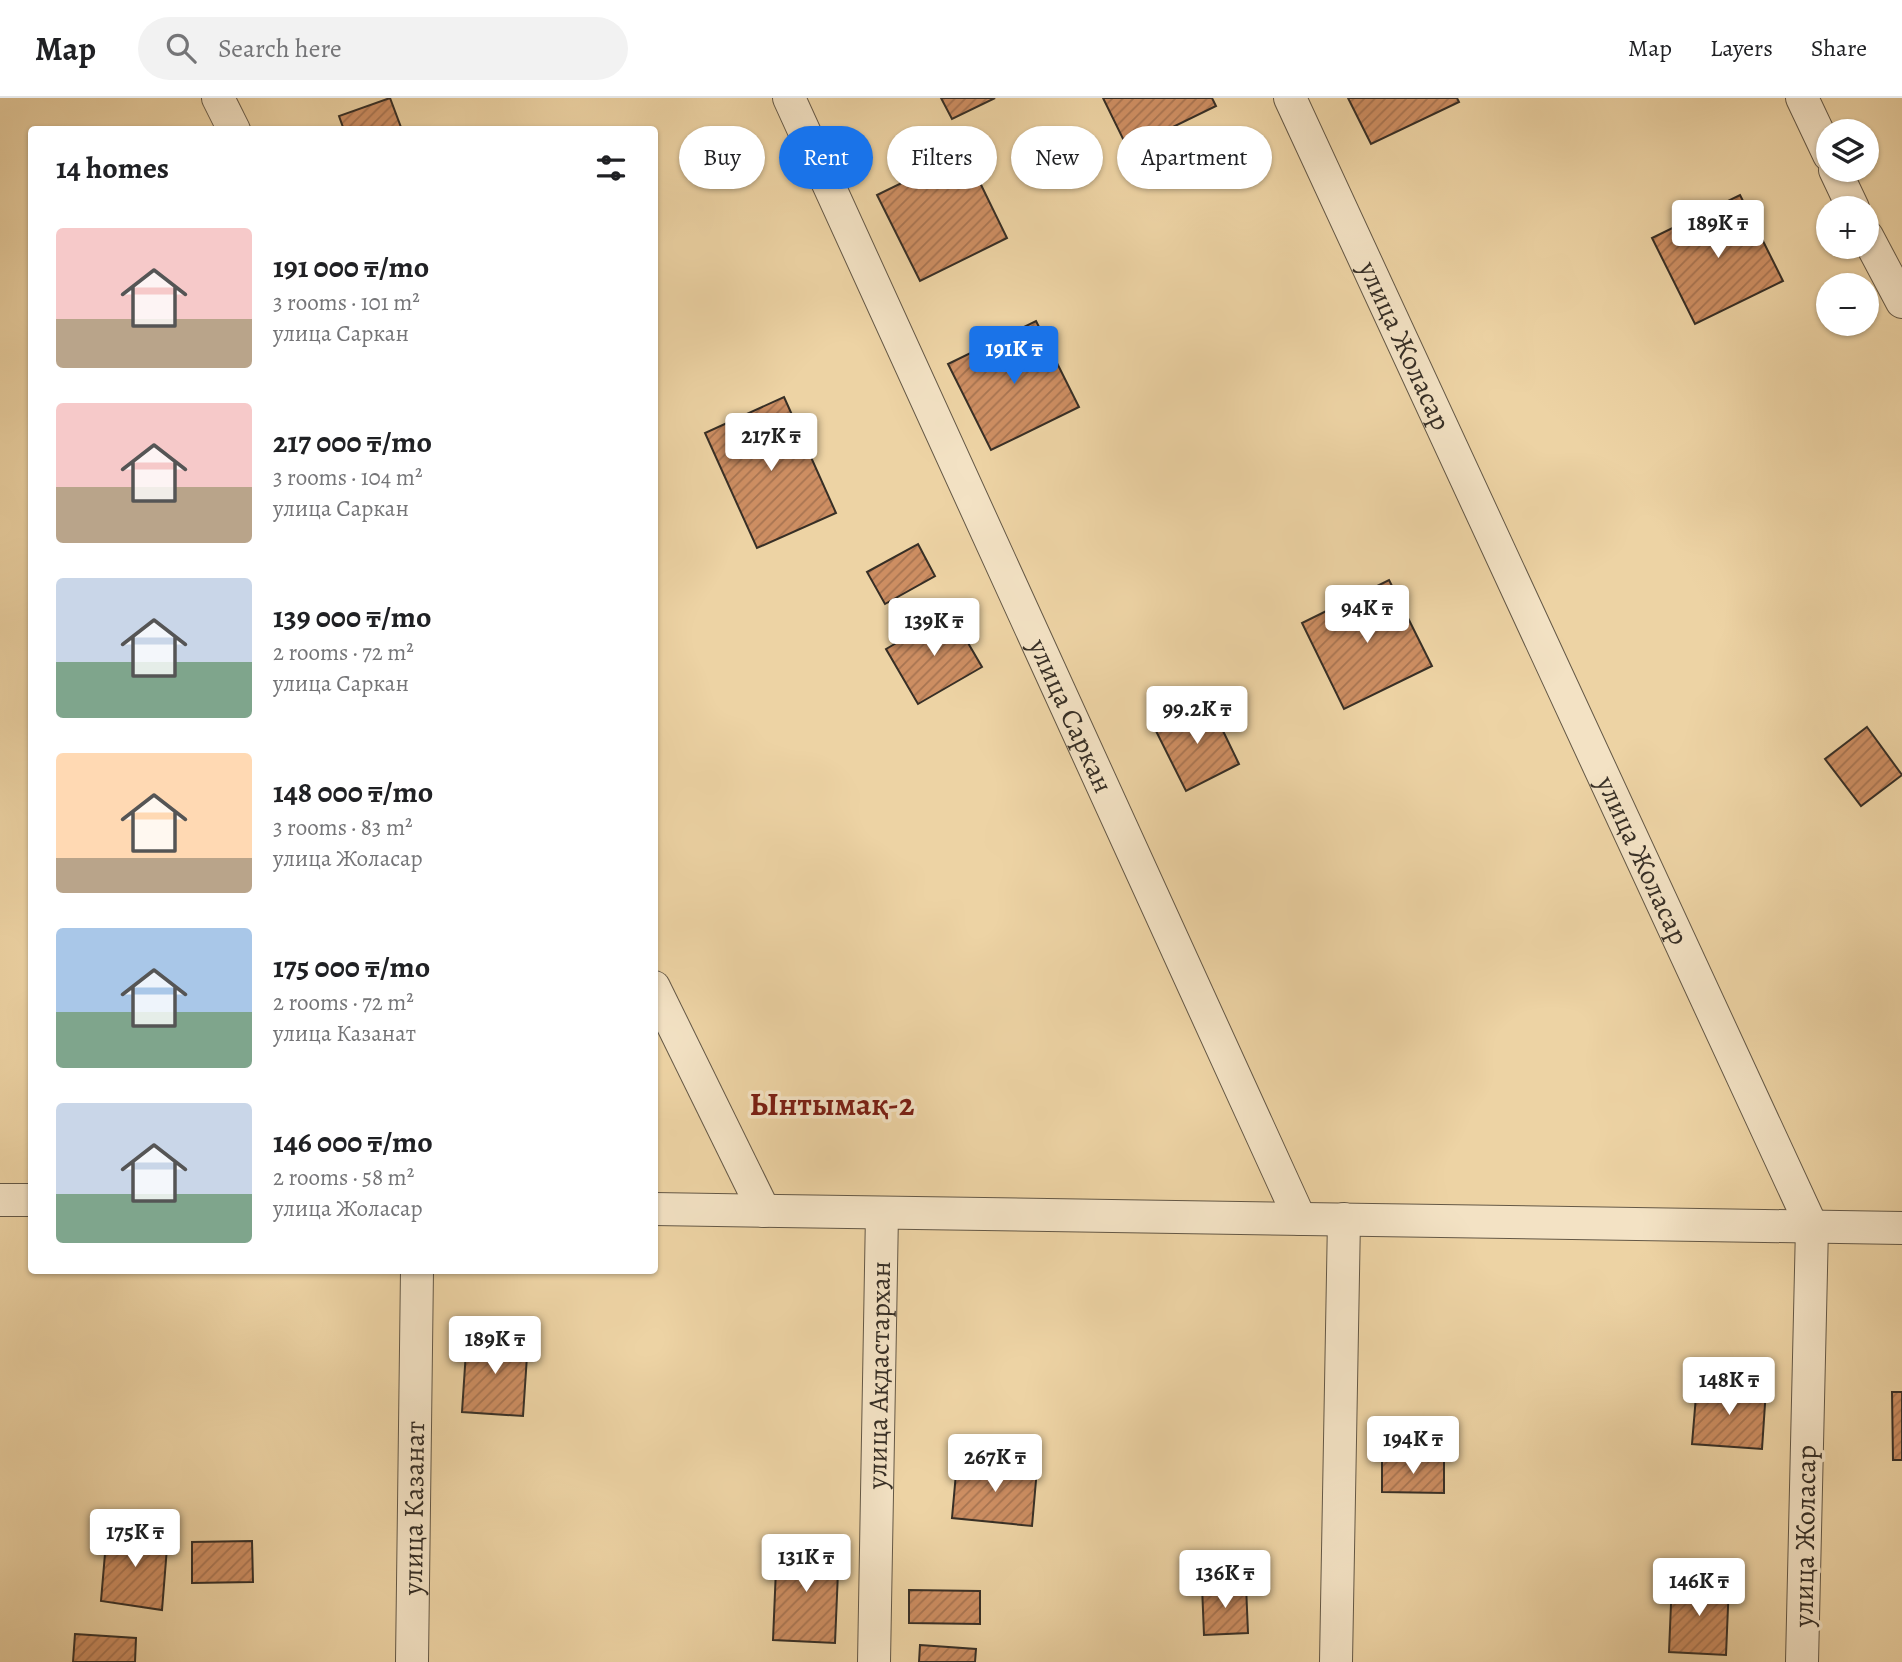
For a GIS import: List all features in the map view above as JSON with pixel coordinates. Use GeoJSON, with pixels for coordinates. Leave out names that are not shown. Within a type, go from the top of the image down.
{"type":"FeatureCollection","features":[{"type":"Feature","properties":{"kind":"street"},"geometry":{"type":"LineString","coordinates":[[218,98],[232,126]]}},
{"type":"Feature","properties":{"kind":"street","name":"улица Саркан"},"geometry":{"type":"LineString","coordinates":[[789,98],[1300,1219]]}},
{"type":"Feature","properties":{"kind":"street","name":"улица Жоласар"},"geometry":{"type":"LineString","coordinates":[[1290,98],[1812,1227],[1802,1662]]}},
{"type":"Feature","properties":{"kind":"street"},"geometry":{"type":"LineString","coordinates":[[1802,98],[1816,128]]}},
{"type":"Feature","properties":{"kind":"street"},"geometry":{"type":"LineString","coordinates":[[1879,259],[1902,302]]}},
{"type":"Feature","properties":{"kind":"street"},"geometry":{"type":"LineString","coordinates":[[658,995],[764,1211]]}},
{"type":"Feature","properties":{"kind":"street"},"geometry":{"type":"LineString","coordinates":[[0,1199],[28,1200]]}},
{"type":"Feature","properties":{"kind":"street"},"geometry":{"type":"LineString","coordinates":[[658,1209],[1902,1228]]}},
{"type":"Feature","properties":{"kind":"street","name":"улица Акдастархан"},"geometry":{"type":"LineString","coordinates":[[874,1662],[882,1213]]}},
{"type":"Feature","properties":{"kind":"street"},"geometry":{"type":"LineString","coordinates":[[1336,1662],[1344,1219]]}},
{"type":"Feature","properties":{"kind":"street","name":"улица Казанат"},"geometry":{"type":"LineString","coordinates":[[412,1662],[417,1274]]}},
{"type":"Feature","properties":{"kind":"building"},"geometry":{"type":"Polygon","coordinates":[[[390,98],[400,126],[343,126],[339,116],[390,98]]]}},
{"type":"Feature","properties":{"kind":"building"},"geometry":{"type":"Polygon","coordinates":[[[941,98],[995,98],[952,119],[941,98]]]}},
{"type":"Feature","properties":{"kind":"building"},"geometry":{"type":"Polygon","coordinates":[[[1103,98],[1212,98],[1216,106],[1175,126],[1117,127],[1103,98]]]}},
{"type":"Feature","properties":{"kind":"building"},"geometry":{"type":"Polygon","coordinates":[[[1348,98],[1457,98],[1459,102],[1371,144],[1348,98]]]}},
{"type":"Feature","properties":{"kind":"building"},"geometry":{"type":"Polygon","coordinates":[[[889,189],[983,189],[1007,238],[920,281],[877,195],[889,189]]]}},
{"type":"Feature","properties":{"kind":"building"},"geometry":{"type":"Polygon","coordinates":[[[1740,195],[1783,281],[1695,324],[1652,238],[1740,195]]]}},
{"type":"Feature","properties":{"kind":"building"},"geometry":{"type":"Polygon","coordinates":[[[1036,321],[1079,407],[991,450],[948,364],[1036,321]]]}},
{"type":"Feature","properties":{"kind":"building"},"geometry":{"type":"Polygon","coordinates":[[[784,397],[836,513],[757,548],[705,433],[784,397]]]}},
{"type":"Feature","properties":{"kind":"building"},"geometry":{"type":"Polygon","coordinates":[[[918,544],[935,576],[885,604],[867,572],[918,544]]]}},
{"type":"Feature","properties":{"kind":"building"},"geometry":{"type":"Polygon","coordinates":[[[1389,580],[1432,666],[1344,709],[1302,623],[1389,580]]]}},
{"type":"Feature","properties":{"kind":"building"},"geometry":{"type":"Polygon","coordinates":[[[950,612],[982,667],[918,704],[886,649],[950,612]]]}},
{"type":"Feature","properties":{"kind":"building"},"geometry":{"type":"Polygon","coordinates":[[[1209,702],[1239,764],[1186,791],[1155,729],[1209,702]]]}},
{"type":"Feature","properties":{"kind":"building"},"geometry":{"type":"Polygon","coordinates":[[[1867,727],[1902,775],[1861,806],[1825,759],[1867,727]]]}},
{"type":"Feature","properties":{"kind":"building"},"geometry":{"type":"Polygon","coordinates":[[[467,1336],[528,1341],[523,1416],[462,1412],[467,1336]]]}},
{"type":"Feature","properties":{"kind":"building"},"geometry":{"type":"Polygon","coordinates":[[[1697,1384],[1766,1389],[1762,1449],[1692,1444],[1697,1384]]]}},
{"type":"Feature","properties":{"kind":"building"},"geometry":{"type":"Polygon","coordinates":[[[1892,1392],[1902,1392],[1902,1460],[1893,1460],[1892,1392]]]}},
{"type":"Feature","properties":{"kind":"building"},"geometry":{"type":"Polygon","coordinates":[[[1382,1460],[1444,1461],[1444,1493],[1382,1492],[1382,1460]]]}},
{"type":"Feature","properties":{"kind":"building"},"geometry":{"type":"Polygon","coordinates":[[[957,1462],[1037,1469],[1032,1526],[952,1518],[957,1462]]]}},
{"type":"Feature","properties":{"kind":"building"},"geometry":{"type":"Polygon","coordinates":[[[107,1530],[168,1535],[162,1610],[101,1601],[107,1530]]]}},
{"type":"Feature","properties":{"kind":"building"},"geometry":{"type":"Polygon","coordinates":[[[252,1541],[253,1582],[192,1583],[192,1542],[252,1541]]]}},
{"type":"Feature","properties":{"kind":"building"},"geometry":{"type":"Polygon","coordinates":[[[777,1545],[839,1548],[835,1643],[773,1640],[777,1545]]]}},
{"type":"Feature","properties":{"kind":"building"},"geometry":{"type":"Polygon","coordinates":[[[1672,1580],[1729,1583],[1726,1655],[1669,1652],[1672,1580]]]}},
{"type":"Feature","properties":{"kind":"building"},"geometry":{"type":"Polygon","coordinates":[[[1246,1585],[1248,1633],[1204,1635],[1202,1586],[1246,1585]]]}},
{"type":"Feature","properties":{"kind":"building"},"geometry":{"type":"Polygon","coordinates":[[[909,1590],[980,1591],[980,1624],[909,1623],[909,1590]]]}},
{"type":"Feature","properties":{"kind":"building"},"geometry":{"type":"Polygon","coordinates":[[[75,1634],[136,1638],[135,1662],[73,1662],[75,1634]]]}},
{"type":"Feature","properties":{"kind":"building"},"geometry":{"type":"Polygon","coordinates":[[[920,1645],[976,1649],[975,1662],[919,1662],[920,1645]]]}},
{"type":"Feature","properties":{"kind":"district","name":"Ынтымақ-2"},"geometry":{"type":"Point","coordinates":[832,1104]}}]}
